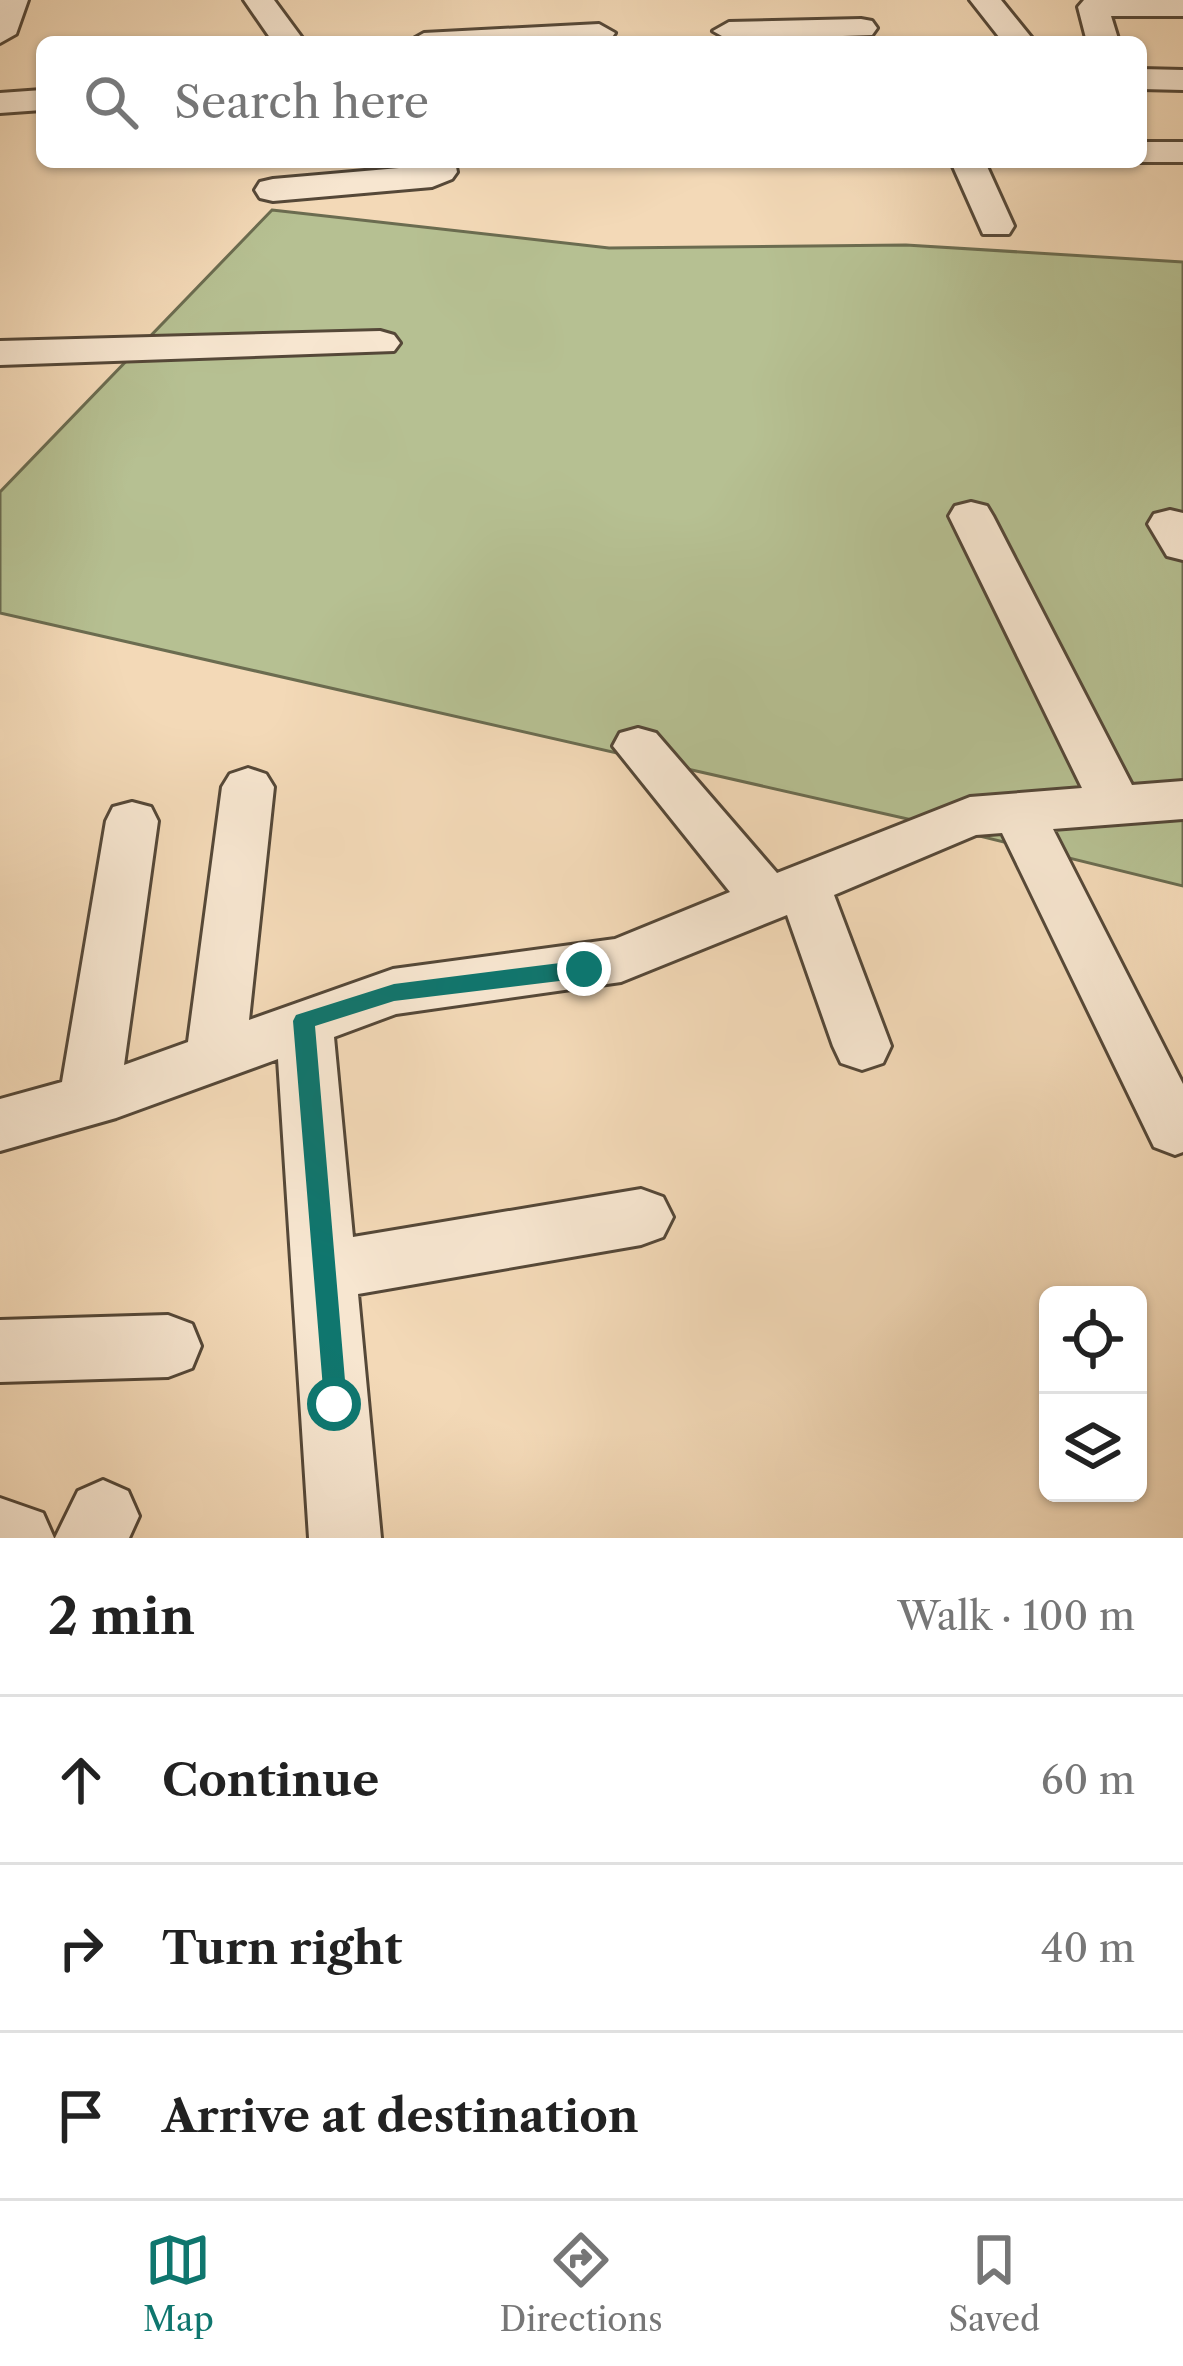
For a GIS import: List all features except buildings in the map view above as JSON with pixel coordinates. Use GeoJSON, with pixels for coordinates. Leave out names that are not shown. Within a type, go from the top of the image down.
{"type":"FeatureCollection","features":[{"type":"Feature","properties":{"kind":"street"},"geometry":{"type":"LineString","coordinates":[[0,34],[14,0]]}},
{"type":"Feature","properties":{"kind":"street"},"geometry":{"type":"LineString","coordinates":[[260,0],[285,36]]}},
{"type":"Feature","properties":{"kind":"street"},"geometry":{"type":"LineString","coordinates":[[546,0],[548,35]]}},
{"type":"Feature","properties":{"kind":"street"},"geometry":{"type":"LineString","coordinates":[[719,0],[730,36]]}},
{"type":"Feature","properties":{"kind":"street"},"geometry":{"type":"LineString","coordinates":[[985,0],[1014,36]]}},
{"type":"Feature","properties":{"kind":"street"},"geometry":{"type":"LineString","coordinates":[[1101,36],[1094,7],[1162,4]]}},
{"type":"Feature","properties":{"kind":"street"},"geometry":{"type":"LineString","coordinates":[[530,36],[599,28]]}},
{"type":"Feature","properties":{"kind":"street"},"geometry":{"type":"LineString","coordinates":[[745,36],[861,28]]}},
{"type":"Feature","properties":{"kind":"street"},"geometry":{"type":"LineString","coordinates":[[1147,79],[1183,80]]}},
{"type":"Feature","properties":{"kind":"street"},"geometry":{"type":"LineString","coordinates":[[0,103],[36,100]]}},
{"type":"Feature","properties":{"kind":"street"},"geometry":{"type":"LineString","coordinates":[[273,190],[432,176],[439,168]]}},
{"type":"Feature","properties":{"kind":"street"},"geometry":{"type":"LineString","coordinates":[[971,168],[996,226]]}},
{"type":"Feature","properties":{"kind":"street"},"geometry":{"type":"LineString","coordinates":[[0,353],[380,343]]}},
{"type":"Feature","properties":{"kind":"street"},"geometry":{"type":"LineString","coordinates":[[971,516],[1117,806]]}},
{"type":"Feature","properties":{"kind":"street"},"geometry":{"type":"LineString","coordinates":[[638,746],[786,892],[862,1046]]}},
{"type":"Feature","properties":{"kind":"street"},"geometry":{"type":"LineString","coordinates":[[215,1055],[248,787]]}},
{"type":"Feature","properties":{"kind":"street"},"geometry":{"type":"LineString","coordinates":[[0,1126],[89,1101],[394,992],[621,960],[970,816],[1183,800]]}},
{"type":"Feature","properties":{"kind":"street"},"geometry":{"type":"LineString","coordinates":[[1019,813],[1175,1129]]}},
{"type":"Feature","properties":{"kind":"street"},"geometry":{"type":"LineString","coordinates":[[89,1101],[133,821]]}},
{"type":"Feature","properties":{"kind":"street"},"geometry":{"type":"LineString","coordinates":[[304,1021],[345,1538]]}},
{"type":"Feature","properties":{"kind":"street"},"geometry":{"type":"LineString","coordinates":[[323,1271],[640,1217]]}},
{"type":"Feature","properties":{"kind":"street"},"geometry":{"type":"LineString","coordinates":[[0,1351],[168,1346]]}},
{"type":"Feature","properties":{"kind":"street"},"geometry":{"type":"LineString","coordinates":[[0,1534],[18,1538]]}},
{"type":"Feature","properties":{"kind":"green space"},"geometry":{"type":"Polygon","coordinates":[[[272,210],[609,248],[906,245],[1183,262],[1183,886],[0,613],[0,492],[272,210]]]}},
{"type":"Feature","properties":{"kind":"route"},"geometry":{"type":"LineString","coordinates":[[334,1404],[304,1021],[394,992],[584,969]]}}]}
